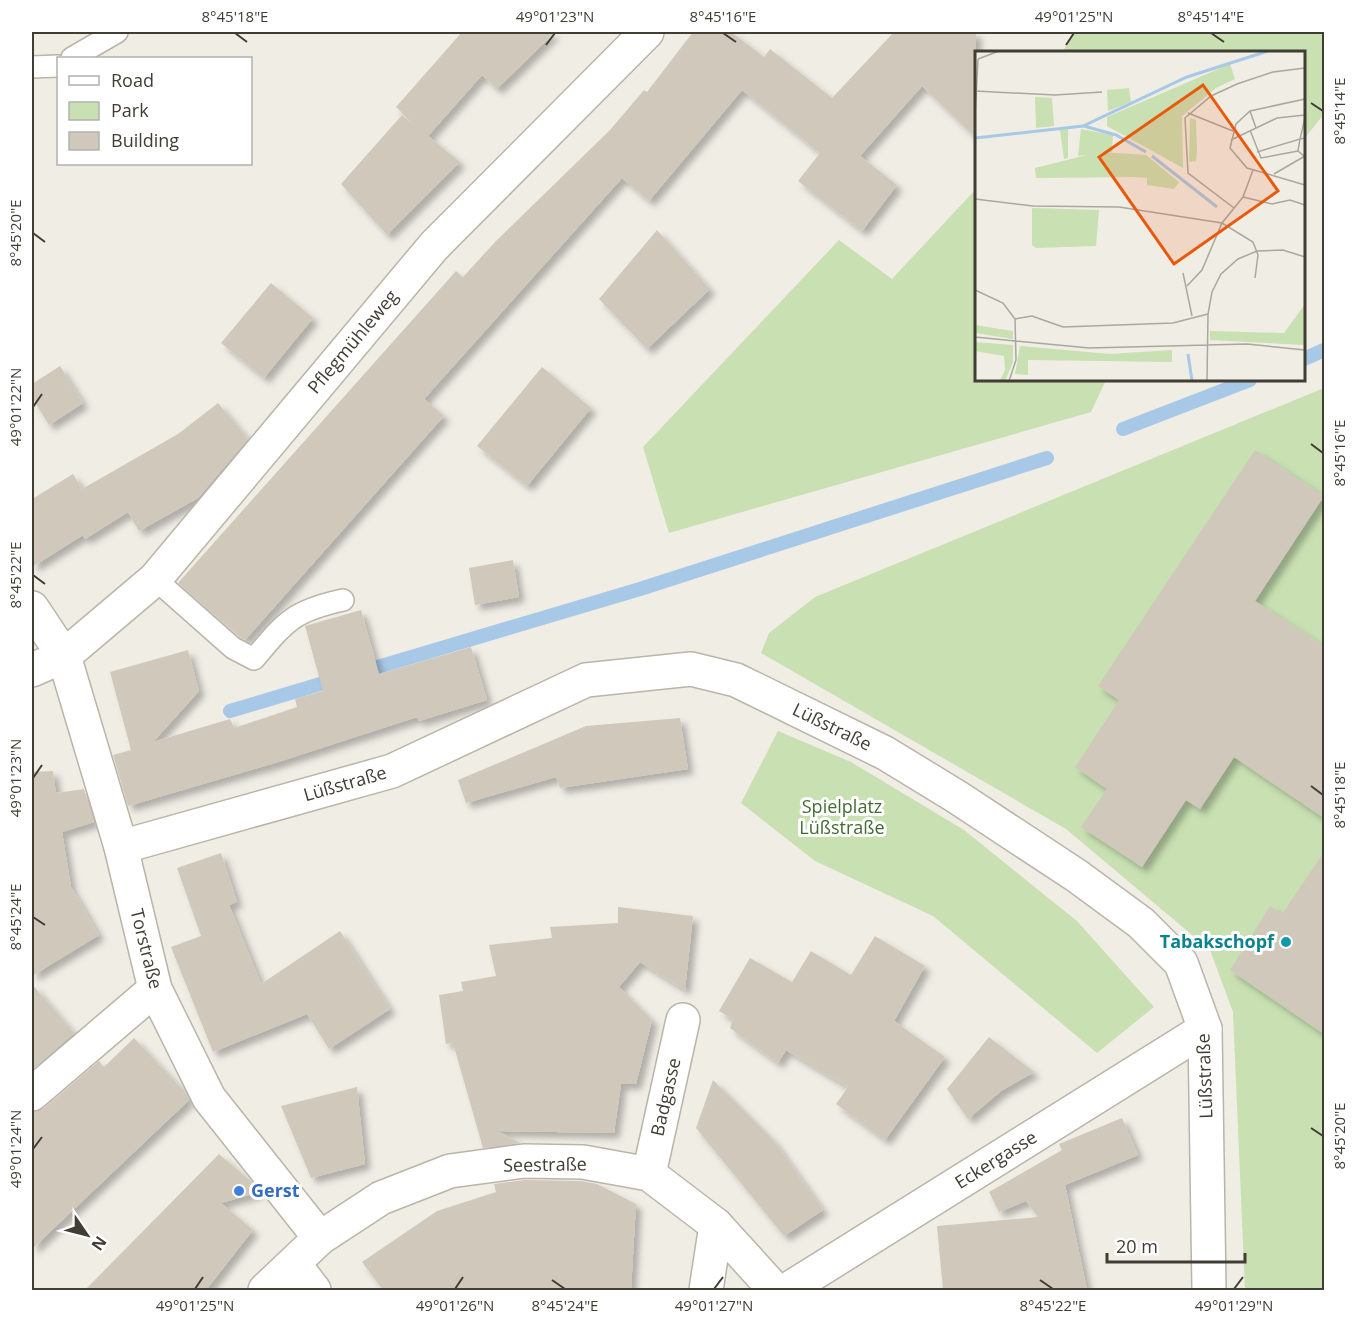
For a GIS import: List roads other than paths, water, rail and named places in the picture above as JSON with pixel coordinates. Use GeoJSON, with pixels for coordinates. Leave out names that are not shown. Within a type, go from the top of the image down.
{"type":"FeatureCollection","features":[{"type":"Feature","properties":{"kind":"street","name":"Pflegmühleweg"},"geometry":{"type":"LineString","coordinates":[[32,670],[64,656],[155,579],[434,246],[647,32]]}},
{"type":"Feature","properties":{"kind":"street","name":"Torstraße"},"geometry":{"type":"LineString","coordinates":[[32,608],[64,656],[121,847],[155,989],[209,1098],[320,1238]]}},
{"type":"Feature","properties":{"kind":"street","name":"Lüßstraße"},"geometry":{"type":"LineString","coordinates":[[121,847],[392,771],[586,680],[691,669],[736,680],[885,753],[957,797],[1077,876],[1141,923],[1181,963],[1205,1029],[1209,1290]]}},
{"type":"Feature","properties":{"kind":"street"},"geometry":{"type":"LineString","coordinates":[[32,1094],[155,989]]}},
{"type":"Feature","properties":{"kind":"street","name":"Badgasse"},"geometry":{"type":"LineString","coordinates":[[648,1174],[683,1020]]}},
{"type":"Feature","properties":{"kind":"street","name":"Eckergasse"},"geometry":{"type":"LineString","coordinates":[[787,1290],[1205,1029]]}},
{"type":"Feature","properties":{"kind":"street","name":"Seestraße"},"geometry":{"type":"LineString","coordinates":[[265,1290],[320,1238],[381,1198],[450,1171],[524,1161],[583,1162],[648,1174],[716,1225],[776,1290]]}},
{"type":"Feature","properties":{"kind":"street"},"geometry":{"type":"LineString","coordinates":[[706,1290],[716,1225]]}},
{"type":"Feature","properties":{"kind":"street"},"geometry":{"type":"LineString","coordinates":[[294,1264],[314,1290]]}},
{"type":"Feature","properties":{"kind":"lane"},"geometry":{"type":"LineString","coordinates":[[74,57],[117,32]]}},
{"type":"Feature","properties":{"kind":"lane"},"geometry":{"type":"LineString","coordinates":[[32,67],[57,66]]}},
{"type":"Feature","properties":{"kind":"lane"},"geometry":{"type":"LineString","coordinates":[[155,579],[233,648],[254,658],[286,622],[298,614],[343,600]]}},
{"type":"Feature","properties":{"kind":"waterway"},"geometry":{"type":"LineString","coordinates":[[1305,359],[1324,350]]}},
{"type":"Feature","properties":{"kind":"waterway"},"geometry":{"type":"LineString","coordinates":[[1123,429],[1247,381]]}},
{"type":"Feature","properties":{"kind":"waterway"},"geometry":{"type":"LineString","coordinates":[[361,672],[640,589],[1047,458]]}},
{"type":"Feature","properties":{"kind":"waterway"},"geometry":{"type":"LineString","coordinates":[[230,711],[337,679]]}},
{"type":"Feature","properties":{"kind":"place","name":"Tabakschopf"},"geometry":{"type":"Point","coordinates":[1286,942]}},
{"type":"Feature","properties":{"kind":"place","name":"Gerst"},"geometry":{"type":"Point","coordinates":[239,1191]}},
{"type":"Feature","properties":{"kind":"park label","name":"Spielplatz Lüßstraße"},"geometry":{"type":"Point","coordinates":[842,817]}}]}
